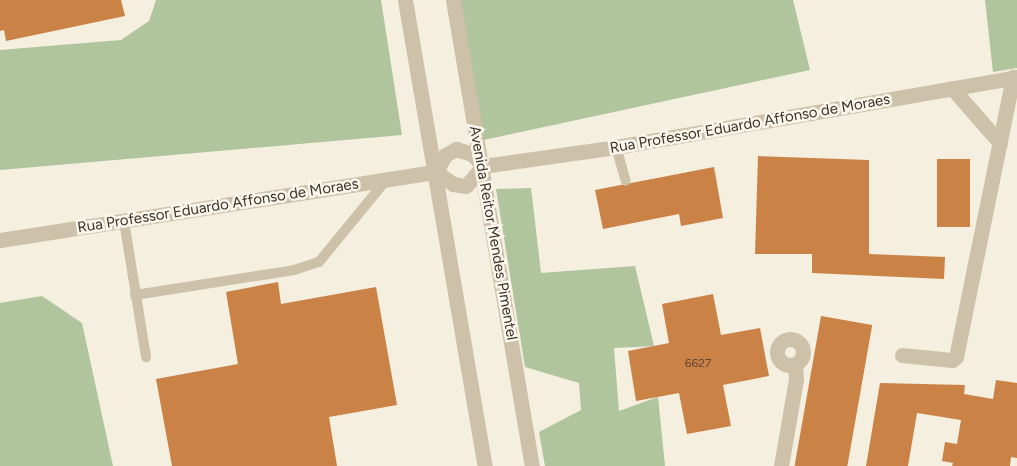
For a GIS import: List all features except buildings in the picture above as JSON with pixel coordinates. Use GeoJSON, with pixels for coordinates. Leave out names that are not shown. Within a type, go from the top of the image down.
{"type":"FeatureCollection","features":[{"type":"Feature","properties":{"kind":"street"},"geometry":{"type":"LineString","coordinates":[[405,0],[485,466]]}},
{"type":"Feature","properties":{"kind":"street","name":"Avenida Reitor Mendes Pimentel"},"geometry":{"type":"LineString","coordinates":[[453,0],[483,166],[532,466]]}},
{"type":"Feature","properties":{"kind":"street"},"geometry":{"type":"LineString","coordinates":[[902,355],[952,360],[956,357],[1015,77]]}},
{"type":"Feature","properties":{"kind":"street","name":"Rua Professor Eduardo Affonso de Moraes"},"geometry":{"type":"LineString","coordinates":[[483,166],[616,147],[1015,77]]}},
{"type":"Feature","properties":{"kind":"street"},"geometry":{"type":"LineString","coordinates":[[952,88],[1000,143]]}},
{"type":"Feature","properties":{"kind":"street"},"geometry":{"type":"LineString","coordinates":[[456,149],[472,154],[483,166],[466,186],[453,184],[436,172],[445,155],[456,149]]}},
{"type":"Feature","properties":{"kind":"street","name":"Rua Professor Eduardo Affonso de Moraes"},"geometry":{"type":"LineString","coordinates":[[0,240],[436,172]]}},
{"type":"Feature","properties":{"kind":"street"},"geometry":{"type":"LineString","coordinates":[[781,466],[796,380],[795,364]]}},
{"type":"Feature","properties":{"kind":"lane"},"geometry":{"type":"LineString","coordinates":[[616,147],[626,181]]}},
{"type":"Feature","properties":{"kind":"lane"},"geometry":{"type":"LineString","coordinates":[[135,295],[294,270],[319,262],[386,180]]}},
{"type":"Feature","properties":{"kind":"lane"},"geometry":{"type":"LineString","coordinates":[[124,221],[146,357]]}},
{"type":"Feature","properties":{"kind":"green space"},"geometry":{"type":"Polygon","coordinates":[[[156,0],[381,0],[402,135],[0,170],[0,50],[121,40],[149,21],[156,0]]]}},
{"type":"Feature","properties":{"kind":"green space"},"geometry":{"type":"Polygon","coordinates":[[[458,0],[793,0],[810,70],[479,141],[458,0]]]}},
{"type":"Feature","properties":{"kind":"green space"},"geometry":{"type":"Polygon","coordinates":[[[985,0],[1017,0],[1017,68],[993,72],[985,0]]]}},
{"type":"Feature","properties":{"kind":"green space"},"geometry":{"type":"Polygon","coordinates":[[[531,188],[541,273],[635,266],[654,346],[614,348],[619,411],[658,397],[665,466],[545,466],[539,432],[581,410],[579,383],[525,367],[496,189],[531,188]]]}},
{"type":"Feature","properties":{"kind":"green space"},"geometry":{"type":"Polygon","coordinates":[[[42,296],[82,323],[113,466],[0,466],[0,303],[42,296]]]}}]}
